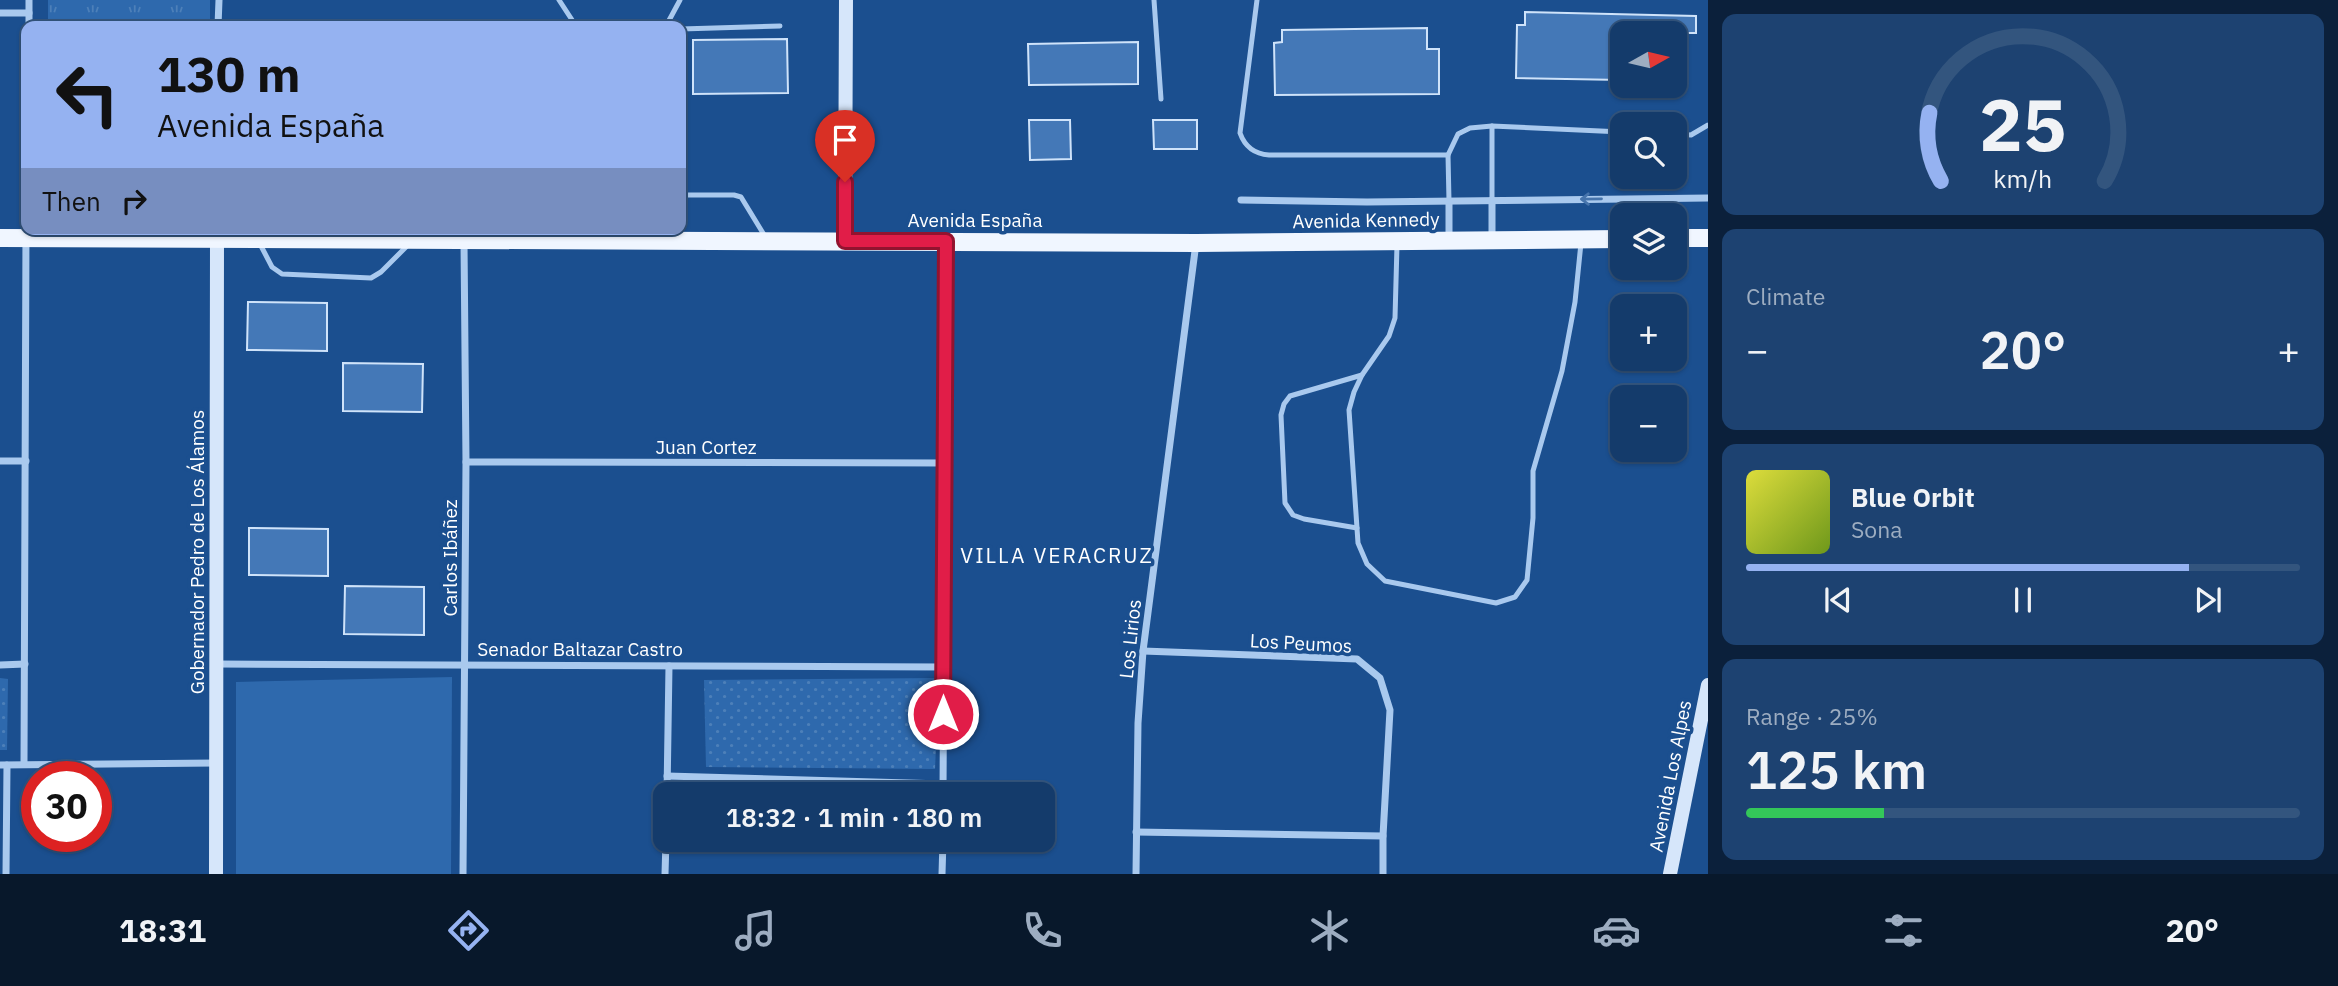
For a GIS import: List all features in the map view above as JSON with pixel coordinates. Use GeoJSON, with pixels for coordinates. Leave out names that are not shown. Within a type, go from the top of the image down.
{"type":"FeatureCollection","features":[{"type":"Feature","properties":{"kind":"main road","name":"Avenida España"},"geometry":{"type":"LineString","coordinates":[[0,238],[21,235]]}},
{"type":"Feature","properties":{"kind":"main road","name":"Avenida España"},"geometry":{"type":"LineString","coordinates":[[261,235],[464,242],[1111,241]]}},
{"type":"Feature","properties":{"kind":"main road"},"geometry":{"type":"LineString","coordinates":[[1687,238],[1708,238]]}},
{"type":"Feature","properties":{"kind":"main road","name":"Avenida Kennedy"},"geometry":{"type":"LineString","coordinates":[[1111,241],[1196,243],[1610,239]]}},
{"type":"Feature","properties":{"kind":"street"},"geometry":{"type":"LineString","coordinates":[[29,0],[29,21]]}},
{"type":"Feature","properties":{"kind":"street"},"geometry":{"type":"LineString","coordinates":[[218,21],[219,0]]}},
{"type":"Feature","properties":{"kind":"street"},"geometry":{"type":"LineString","coordinates":[[845,0],[845,241]]}},
{"type":"Feature","properties":{"kind":"street"},"geometry":{"type":"LineString","coordinates":[[0,13],[29,13]]}},
{"type":"Feature","properties":{"kind":"street","name":"Avenida Kennedy"},"geometry":{"type":"LineString","coordinates":[[1241,200],[1708,198]]}},
{"type":"Feature","properties":{"kind":"street"},"geometry":{"type":"LineString","coordinates":[[1492,200],[1492,240]]}},
{"type":"Feature","properties":{"kind":"street"},"geometry":{"type":"LineString","coordinates":[[1449,201],[1449,240]]}},
{"type":"Feature","properties":{"kind":"street"},"geometry":{"type":"LineString","coordinates":[[24,761],[26,235]]}},
{"type":"Feature","properties":{"kind":"street","name":"Gobernador Pedro de Los Álamos"},"geometry":{"type":"LineString","coordinates":[[216,874],[217,235]]}},
{"type":"Feature","properties":{"kind":"street"},"geometry":{"type":"LineString","coordinates":[[943,782],[946,241]]}},
{"type":"Feature","properties":{"kind":"street","name":"Carlos Ibáñez"},"geometry":{"type":"LineString","coordinates":[[463,874],[466,462],[464,242]]}},
{"type":"Feature","properties":{"kind":"street","name":"Los Lirios"},"geometry":{"type":"LineString","coordinates":[[1136,874],[1138,723],[1143,651],[1196,243]]}},
{"type":"Feature","properties":{"kind":"street"},"geometry":{"type":"LineString","coordinates":[[0,461],[26,461]]}},
{"type":"Feature","properties":{"kind":"street","name":"Juan Cortez"},"geometry":{"type":"LineString","coordinates":[[466,462],[945,463]]}},
{"type":"Feature","properties":{"kind":"street","name":"Los Peumos"},"geometry":{"type":"LineString","coordinates":[[1143,651],[1357,659],[1380,678],[1390,710],[1383,874]]}},
{"type":"Feature","properties":{"kind":"street"},"geometry":{"type":"LineString","coordinates":[[0,665],[25,664]]}},
{"type":"Feature","properties":{"kind":"street","name":"Senador Baltazar Castro"},"geometry":{"type":"LineString","coordinates":[[216,664],[943,667]]}},
{"type":"Feature","properties":{"kind":"street"},"geometry":{"type":"LineString","coordinates":[[667,782],[669,666]]}},
{"type":"Feature","properties":{"kind":"street","name":"Avenida Los Alpes"},"geometry":{"type":"LineString","coordinates":[[1670,874],[1705,719],[1708,685]]}},
{"type":"Feature","properties":{"kind":"street"},"geometry":{"type":"LineString","coordinates":[[112,763],[216,762]]}},
{"type":"Feature","properties":{"kind":"street"},"geometry":{"type":"LineString","coordinates":[[6,874],[3,765],[21,764]]}},
{"type":"Feature","properties":{"kind":"street"},"geometry":{"type":"LineString","coordinates":[[667,776],[874,782]]}},
{"type":"Feature","properties":{"kind":"street"},"geometry":{"type":"LineString","coordinates":[[1136,832],[1383,836]]}},
{"type":"Feature","properties":{"kind":"street"},"geometry":{"type":"LineString","coordinates":[[665,874],[666,852]]}},
{"type":"Feature","properties":{"kind":"street"},"geometry":{"type":"LineString","coordinates":[[943,852],[943,874]]}},
{"type":"Feature","properties":{"kind":"lane"},"geometry":{"type":"LineString","coordinates":[[559,0],[573,21]]}},
{"type":"Feature","properties":{"kind":"lane"},"geometry":{"type":"LineString","coordinates":[[669,21],[680,0]]}},
{"type":"Feature","properties":{"kind":"lane"},"geometry":{"type":"LineString","coordinates":[[1154,0],[1161,99]]}},
{"type":"Feature","properties":{"kind":"lane"},"geometry":{"type":"LineString","coordinates":[[1257,0],[1240,134],[1250,149],[1269,155],[1448,155]]}},
{"type":"Feature","properties":{"kind":"lane"},"geometry":{"type":"LineString","coordinates":[[686,29],[780,26]]}},
{"type":"Feature","properties":{"kind":"lane"},"geometry":{"type":"LineString","coordinates":[[1687,135],[1708,125]]}},
{"type":"Feature","properties":{"kind":"lane"},"geometry":{"type":"LineString","coordinates":[[1492,126],[1492,200]]}},
{"type":"Feature","properties":{"kind":"lane"},"geometry":{"type":"LineString","coordinates":[[1449,201],[1448,155],[1458,134],[1470,128],[1492,126],[1610,131]]}},
{"type":"Feature","properties":{"kind":"lane"},"geometry":{"type":"LineString","coordinates":[[686,195],[741,197],[767,241]]}},
{"type":"Feature","properties":{"kind":"lane"},"geometry":{"type":"LineString","coordinates":[[261,235],[272,267],[282,274],[371,278],[389,265],[412,241]]}},
{"type":"Feature","properties":{"kind":"lane"},"geometry":{"type":"LineString","coordinates":[[1397,242],[1395,318],[1389,336],[1362,375],[1349,410],[1358,544],[1367,564],[1385,581],[1496,603],[1516,597],[1527,580],[1533,518],[1533,471],[1562,372],[1575,302],[1581,239]]}},
{"type":"Feature","properties":{"kind":"lane"},"geometry":{"type":"LineString","coordinates":[[1357,528],[1293,515],[1285,503],[1281,415],[1290,396],[1362,375]]}},
{"type":"Feature","properties":{"kind":"green space"},"geometry":{"type":"Polygon","coordinates":[[[48,0],[210,0],[210,21],[48,21],[48,0]]]}},
{"type":"Feature","properties":{"kind":"green space"},"geometry":{"type":"Polygon","coordinates":[[[452,677],[451,874],[236,874],[236,682],[452,677]]]}},
{"type":"Feature","properties":{"kind":"green space"},"geometry":{"type":"Polygon","coordinates":[[[0,678],[8,679],[7,750],[0,750],[0,678]]]}},
{"type":"Feature","properties":{"kind":"green space"},"geometry":{"type":"Polygon","coordinates":[[[939,678],[935,769],[706,767],[704,680],[939,678]]]}},
{"type":"Feature","properties":{"kind":"building"},"geometry":{"type":"Polygon","coordinates":[[[1525,12],[1696,16],[1696,33],[1687,33],[1687,21],[1610,21],[1610,80],[1516,78],[1517,25],[1525,25],[1525,12]]]}},
{"type":"Feature","properties":{"kind":"building"},"geometry":{"type":"Polygon","coordinates":[[[1427,28],[1427,49],[1439,49],[1439,94],[1275,95],[1274,43],[1282,42],[1282,30],[1427,28]]]}},
{"type":"Feature","properties":{"kind":"building"},"geometry":{"type":"Polygon","coordinates":[[[787,39],[788,93],[693,94],[693,40],[787,39]]]}},
{"type":"Feature","properties":{"kind":"building"},"geometry":{"type":"Polygon","coordinates":[[[1138,42],[1138,84],[1029,85],[1028,44],[1138,42]]]}},
{"type":"Feature","properties":{"kind":"building"},"geometry":{"type":"Polygon","coordinates":[[[1029,120],[1070,120],[1071,159],[1030,160],[1029,120]]]}},
{"type":"Feature","properties":{"kind":"building"},"geometry":{"type":"Polygon","coordinates":[[[1153,120],[1197,120],[1197,149],[1154,149],[1153,120]]]}},
{"type":"Feature","properties":{"kind":"building"},"geometry":{"type":"Polygon","coordinates":[[[248,302],[327,303],[327,351],[247,350],[248,302]]]}},
{"type":"Feature","properties":{"kind":"building"},"geometry":{"type":"Polygon","coordinates":[[[343,363],[423,364],[422,412],[343,411],[343,363]]]}},
{"type":"Feature","properties":{"kind":"building"},"geometry":{"type":"Polygon","coordinates":[[[249,528],[328,529],[328,576],[249,575],[249,528]]]}},
{"type":"Feature","properties":{"kind":"building"},"geometry":{"type":"Polygon","coordinates":[[[345,586],[424,587],[424,635],[344,634],[345,586]]]}},
{"type":"Feature","properties":{"kind":"district","name":"VILLA VERACRUZ"},"geometry":{"type":"Point","coordinates":[1057,556]}},
{"type":"Feature","properties":{"kind":"route"},"geometry":{"type":"LineString","coordinates":[[845,182],[845,241],[946,241],[943,714]]}}]}
